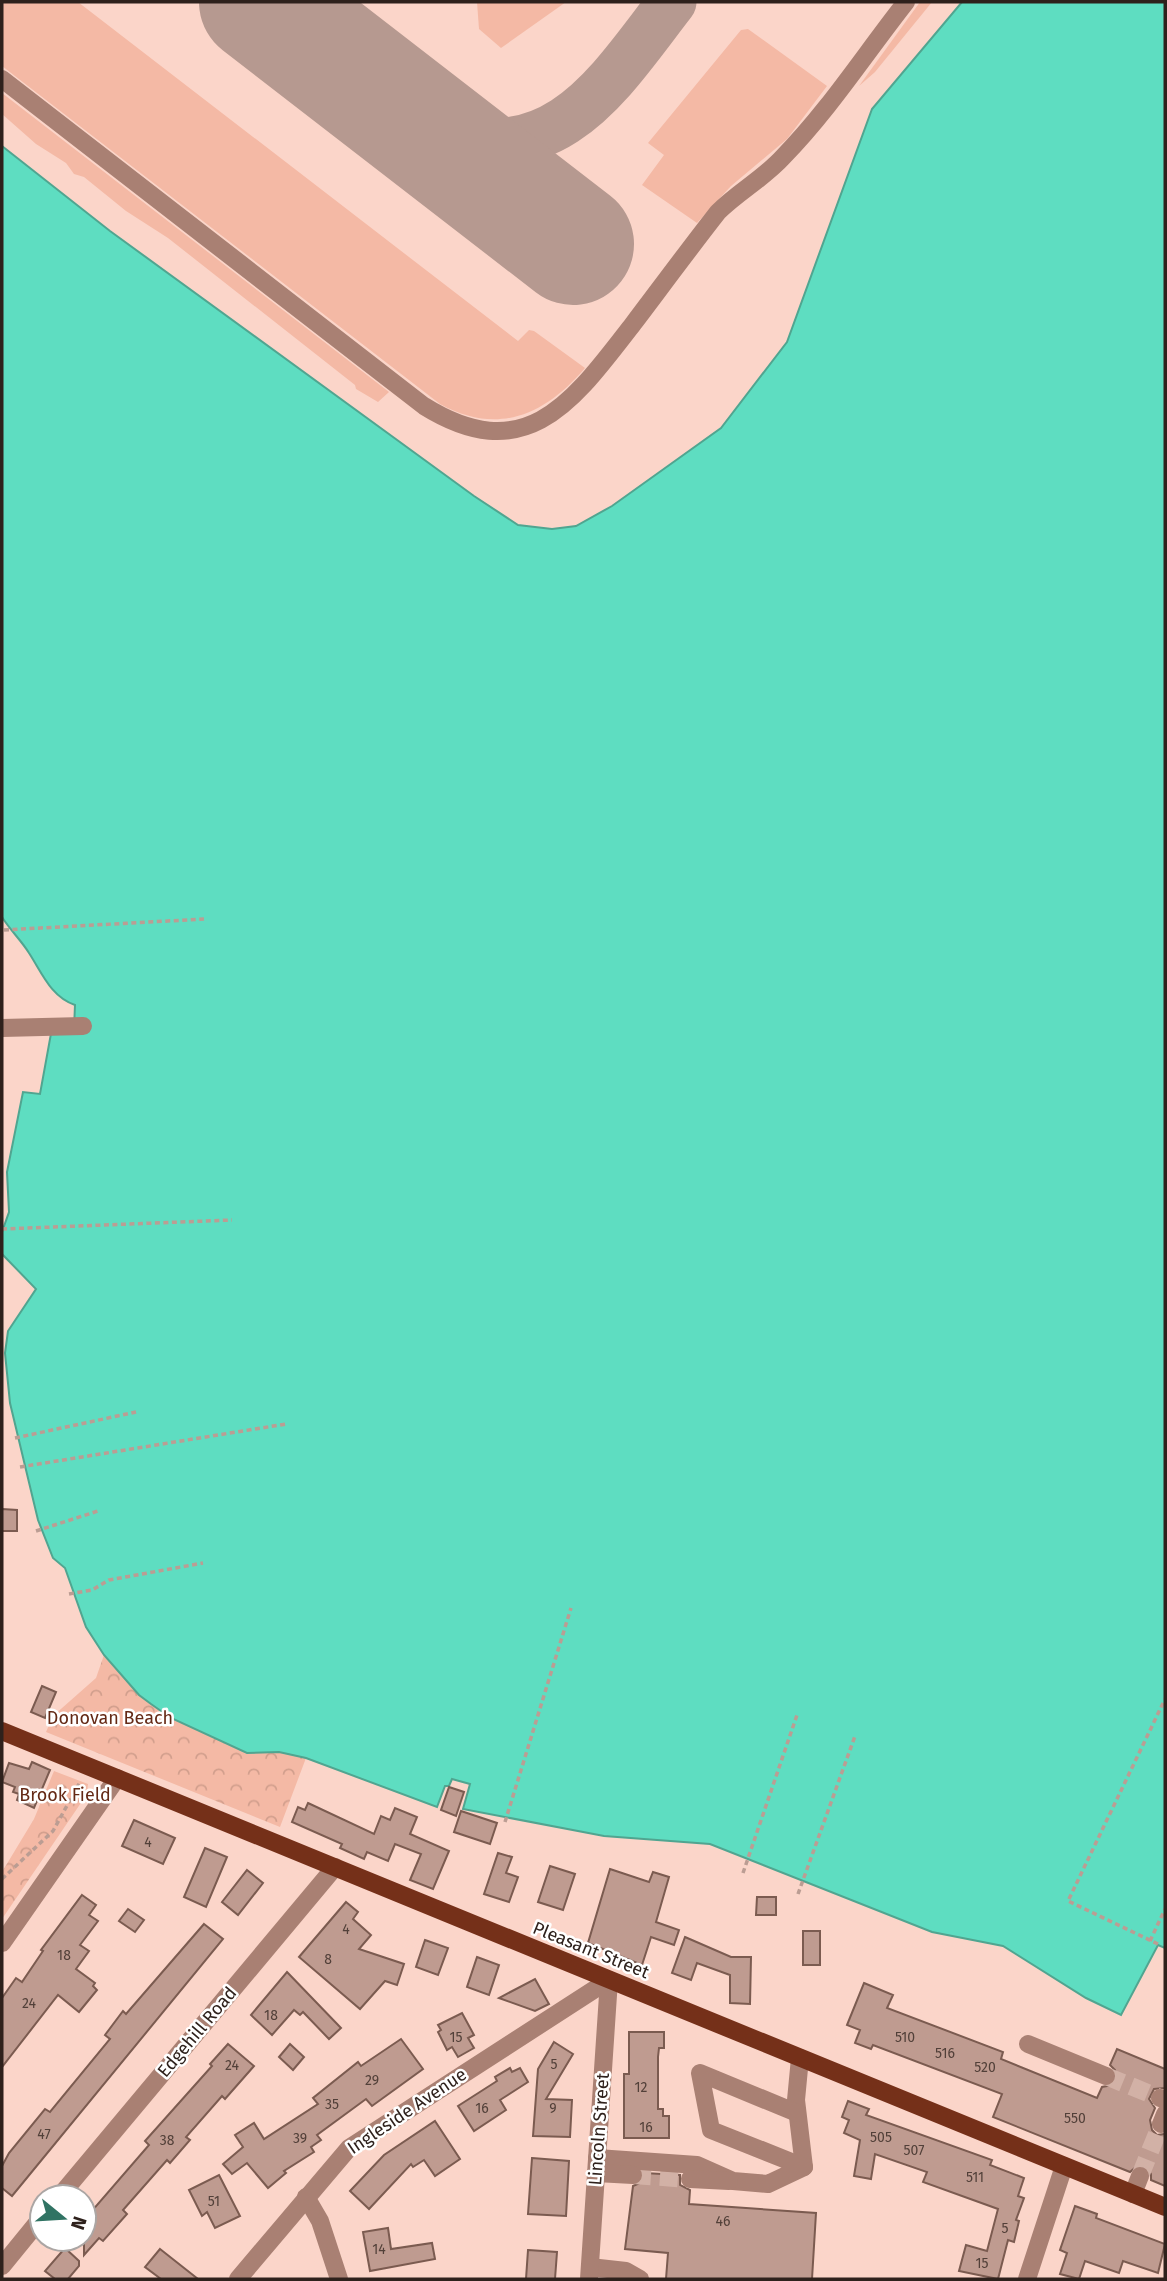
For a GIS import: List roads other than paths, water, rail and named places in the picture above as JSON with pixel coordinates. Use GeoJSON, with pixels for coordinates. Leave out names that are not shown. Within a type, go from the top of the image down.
{"type":"FeatureCollection","features":[{"type":"Feature","properties":{"kind":"main road","name":"Pleasant Street"},"geometry":{"type":"LineString","coordinates":[[2,1731],[1165,2207]]}},
{"type":"Feature","properties":{"kind":"street"},"geometry":{"type":"LineString","coordinates":[[2,79],[424,406],[466,427],[507,431],[530,426],[575,397],[718,212],[739,191],[780,161],[809,130],[906,2]]}},
{"type":"Feature","properties":{"kind":"street"},"geometry":{"type":"LineString","coordinates":[[2,1028],[83,1026]]}},
{"type":"Feature","properties":{"kind":"street"},"geometry":{"type":"LineString","coordinates":[[2,1943],[117,1778]]}},
{"type":"Feature","properties":{"kind":"street","name":"Edgehill Road"},"geometry":{"type":"LineString","coordinates":[[71,2183],[335,1867]]}},
{"type":"Feature","properties":{"kind":"street","name":"Lincoln Street"},"geometry":{"type":"LineString","coordinates":[[589,2273],[609,1980]]}},
{"type":"Feature","properties":{"kind":"street","name":"Ingleside Avenue"},"geometry":{"type":"LineString","coordinates":[[238,2279],[349,2148],[609,1980]]}},
{"type":"Feature","properties":{"kind":"street"},"geometry":{"type":"LineString","coordinates":[[1028,2044],[1106,2076]]}},
{"type":"Feature","properties":{"kind":"street"},"geometry":{"type":"LineString","coordinates":[[800,2058],[797,2113],[804,2167]]}},
{"type":"Feature","properties":{"kind":"street"},"geometry":{"type":"LineString","coordinates":[[797,2113],[700,2073],[710,2130],[804,2167]]}},
{"type":"Feature","properties":{"kind":"street"},"geometry":{"type":"LineString","coordinates":[[597,2165],[634,2175]]}},
{"type":"Feature","properties":{"kind":"street"},"geometry":{"type":"LineString","coordinates":[[597,2165],[697,2165],[740,2182]]}},
{"type":"Feature","properties":{"kind":"street"},"geometry":{"type":"LineString","coordinates":[[1027,2279],[1064,2166]]}},
{"type":"Feature","properties":{"kind":"street"},"geometry":{"type":"LineString","coordinates":[[690,2179],[776,2183],[804,2167]]}},
{"type":"Feature","properties":{"kind":"street"},"geometry":{"type":"LineString","coordinates":[[1133,2194],[1140,2176]]}},
{"type":"Feature","properties":{"kind":"street"},"geometry":{"type":"LineString","coordinates":[[306,2197],[318,2215],[339,2279]]}},
{"type":"Feature","properties":{"kind":"street"},"geometry":{"type":"LineString","coordinates":[[2,2266],[28,2234]]}},
{"type":"Feature","properties":{"kind":"street"},"geometry":{"type":"LineString","coordinates":[[589,2273],[620,2270],[640,2279]]}},
{"type":"Feature","properties":{"kind":"water"},"geometry":{"type":"Polygon","coordinates":[[[962,2],[1165,2],[1165,1948],[1158,1945],[1121,2015],[1086,1998],[1003,1946],[932,1932],[710,1844],[604,1836],[463,1809],[470,1784],[452,1779],[449,1786],[445,1786],[437,1807],[306,1758],[279,1752],[247,1753],[171,1718],[139,1695],[104,1655],[86,1627],[65,1568],[53,1558],[38,1520],[10,1403],[5,1353],[8,1331],[36,1289],[2,1254],[2,1232],[9,1212],[7,1172],[23,1092],[40,1094],[52,1028],[74,1029],[75,1005],[53,990],[2,917],[2,146],[110,231],[474,496],[518,525],[552,529],[576,526],[612,506],[721,428],[787,342],[872,109],[962,2]]]}},
{"type":"Feature","properties":{"kind":"tunnel"},"geometry":{"type":"LineString","coordinates":[[1106,2076],[1160,2098]]}},
{"type":"Feature","properties":{"kind":"tunnel"},"geometry":{"type":"LineString","coordinates":[[1140,2176],[1161,2124]]}},
{"type":"Feature","properties":{"kind":"tunnel"},"geometry":{"type":"LineString","coordinates":[[633,2175],[690,2179]]}},
{"type":"Feature","properties":{"kind":"park label","name":"Donovan Beach"},"geometry":{"type":"Point","coordinates":[110,1718]}},
{"type":"Feature","properties":{"kind":"park label","name":"Brook Field"},"geometry":{"type":"Point","coordinates":[65,1795]}}]}
